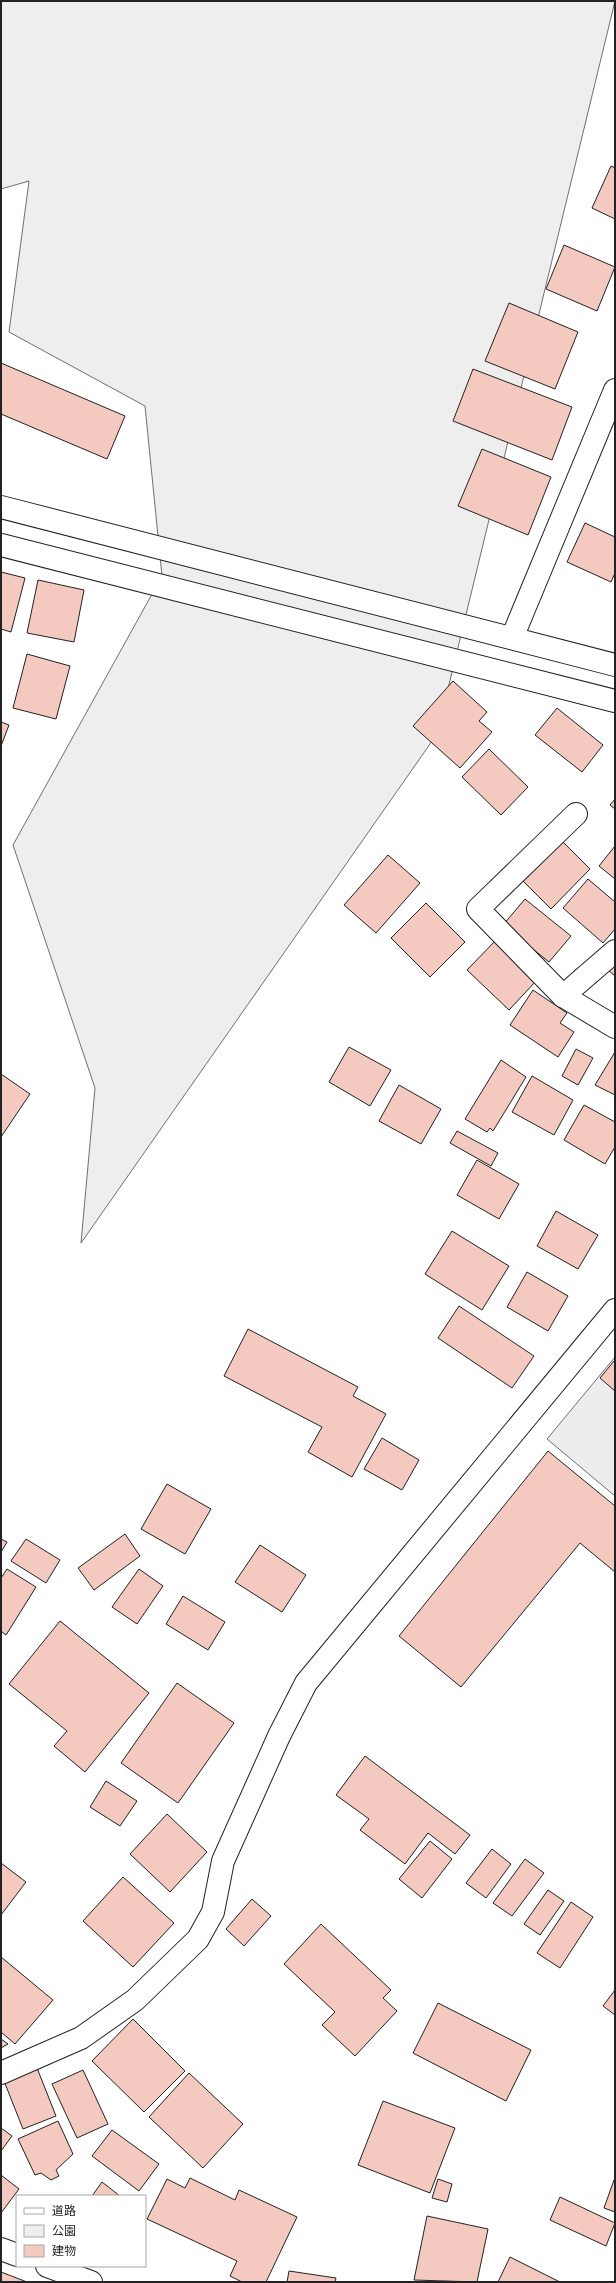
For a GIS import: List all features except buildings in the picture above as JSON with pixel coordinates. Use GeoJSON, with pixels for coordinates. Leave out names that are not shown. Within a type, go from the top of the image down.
{"type":"FeatureCollection","features":[{"type":"Feature","properties":{"kind":"street"},"geometry":{"type":"LineString","coordinates":[[512,638],[607,432],[615,390]]}},
{"type":"Feature","properties":{"kind":"street"},"geometry":{"type":"LineString","coordinates":[[1,507],[615,665]]}},
{"type":"Feature","properties":{"kind":"street"},"geometry":{"type":"LineString","coordinates":[[1,545],[615,701]]}},
{"type":"Feature","properties":{"kind":"street"},"geometry":{"type":"LineString","coordinates":[[576,814],[478,909],[563,996],[615,1027]]}},
{"type":"Feature","properties":{"kind":"street"},"geometry":{"type":"LineString","coordinates":[[563,996],[615,951]]}},
{"type":"Feature","properties":{"kind":"street"},"geometry":{"type":"LineString","coordinates":[[1,2073],[81,2038],[135,2000],[198,1939],[213,1912],[223,1861],[279,1736],[306,1683],[615,1310]]}},
{"type":"Feature","properties":{"kind":"street"},"geometry":{"type":"LineString","coordinates":[[1,2249],[16,2255]]}},
{"type":"Feature","properties":{"kind":"street"},"geometry":{"type":"LineString","coordinates":[[50,2267],[91,2282]]}},
{"type":"Feature","properties":{"kind":"green space"},"geometry":{"type":"Polygon","coordinates":[[[1,1],[615,1],[437,734],[81,1243],[95,1088],[13,845],[162,576],[145,406],[9,332],[29,181],[1,189],[1,1]]]}},
{"type":"Feature","properties":{"kind":"shaded area"},"geometry":{"type":"Polygon","coordinates":[[[615,1357],[615,1496],[547,1439],[615,1357]]]}}]}
